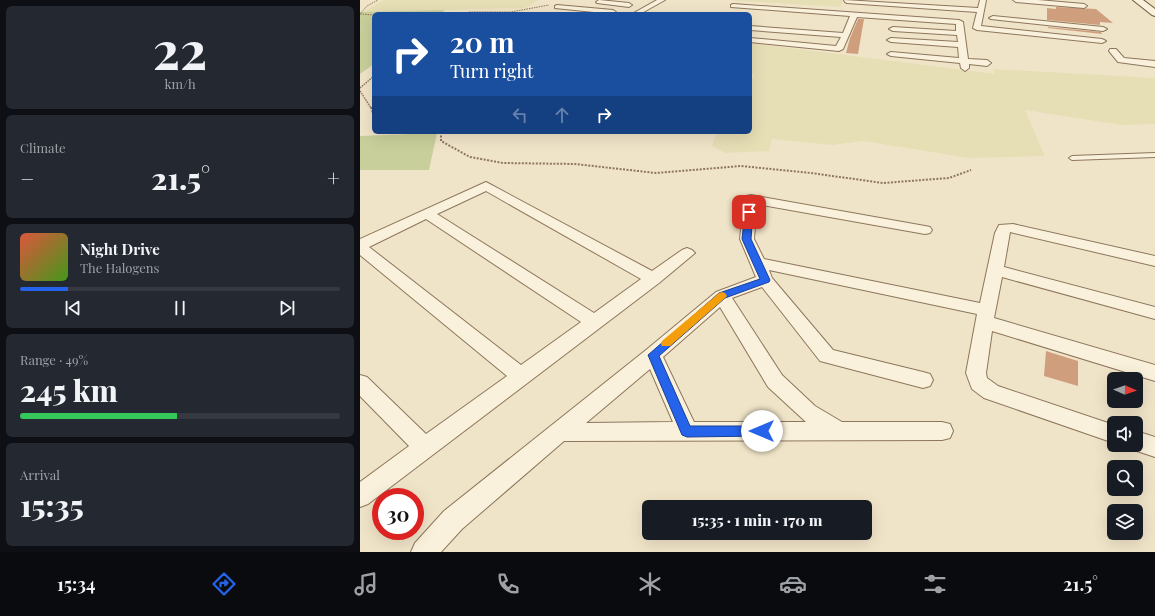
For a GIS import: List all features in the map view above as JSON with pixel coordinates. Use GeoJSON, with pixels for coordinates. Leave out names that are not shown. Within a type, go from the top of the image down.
{"type":"FeatureCollection","features":[{"type":"Feature","properties":{"kind":"main road"},"geometry":{"type":"LineString","coordinates":[[1137,0],[1155,13]]}},
{"type":"Feature","properties":{"kind":"street"},"geometry":{"type":"LineString","coordinates":[[639,12],[662,0]]}},
{"type":"Feature","properties":{"kind":"street"},"geometry":{"type":"LineString","coordinates":[[847,0],[981,8],[1103,29]]}},
{"type":"Feature","properties":{"kind":"street"},"geometry":{"type":"LineString","coordinates":[[1016,0],[1084,6]]}},
{"type":"Feature","properties":{"kind":"street"},"geometry":{"type":"LineString","coordinates":[[595,1],[629,4]]}},
{"type":"Feature","properties":{"kind":"street"},"geometry":{"type":"LineString","coordinates":[[586,10],[605,1]]}},
{"type":"Feature","properties":{"kind":"street"},"geometry":{"type":"LineString","coordinates":[[900,2],[893,28],[890,57],[965,64],[987,63]]}},
{"type":"Feature","properties":{"kind":"street"},"geometry":{"type":"LineString","coordinates":[[555,6],[613,12]]}},
{"type":"Feature","properties":{"kind":"street"},"geometry":{"type":"LineString","coordinates":[[733,6],[959,22],[965,64]]}},
{"type":"Feature","properties":{"kind":"street"},"geometry":{"type":"LineString","coordinates":[[981,8],[990,7]]}},
{"type":"Feature","properties":{"kind":"street"},"geometry":{"type":"LineString","coordinates":[[981,8],[977,28],[1102,41]]}},
{"type":"Feature","properties":{"kind":"street"},"geometry":{"type":"LineString","coordinates":[[752,40],[839,49],[846,25],[855,14]]}},
{"type":"Feature","properties":{"kind":"street"},"geometry":{"type":"LineString","coordinates":[[893,28],[960,33]]}},
{"type":"Feature","properties":{"kind":"street"},"geometry":{"type":"LineString","coordinates":[[752,30],[844,35]]}},
{"type":"Feature","properties":{"kind":"street"},"geometry":{"type":"LineString","coordinates":[[891,40],[963,45]]}},
{"type":"Feature","properties":{"kind":"street"},"geometry":{"type":"LineString","coordinates":[[1113,51],[1121,60],[1155,64]]}},
{"type":"Feature","properties":{"kind":"street"},"geometry":{"type":"LineString","coordinates":[[1134,51],[1155,73]]}},
{"type":"Feature","properties":{"kind":"street"},"geometry":{"type":"LineString","coordinates":[[521,376],[360,246],[486,186],[653,279]]}},
{"type":"Feature","properties":{"kind":"street"},"geometry":{"type":"LineString","coordinates":[[923,380],[827,356],[762,272],[747,239],[751,199],[925,230]]}},
{"type":"Feature","properties":{"kind":"street"},"geometry":{"type":"LineString","coordinates":[[427,214],[594,322]]}},
{"type":"Feature","properties":{"kind":"street"},"geometry":{"type":"LineString","coordinates":[[1107,432],[991,392],[979,383],[976,373],[985,316],[996,270],[1002,233],[1004,228],[1013,228],[1155,261]]}},
{"type":"Feature","properties":{"kind":"street"},"geometry":{"type":"LineString","coordinates":[[360,496],[687,254]]}},
{"type":"Feature","properties":{"kind":"street"},"geometry":{"type":"LineString","coordinates":[[996,270],[1155,313]]}},
{"type":"Feature","properties":{"kind":"street"},"geometry":{"type":"LineString","coordinates":[[424,552],[453,520],[722,296],[762,272],[985,316],[1155,373]]}},
{"type":"Feature","properties":{"kind":"street"},"geometry":{"type":"LineString","coordinates":[[722,296],[775,381],[808,412],[838,431]]}},
{"type":"Feature","properties":{"kind":"street"},"geometry":{"type":"LineString","coordinates":[[653,355],[687,431]]}},
{"type":"Feature","properties":{"kind":"street"},"geometry":{"type":"LineString","coordinates":[[360,383],[424,448]]}},
{"type":"Feature","properties":{"kind":"street"},"geometry":{"type":"LineString","coordinates":[[560,432],[942,430]]}},
{"type":"Feature","properties":{"kind":"street"},"geometry":{"type":"LineString","coordinates":[[1143,443],[1155,447]]}},
{"type":"Feature","properties":{"kind":"lane"},"geometry":{"type":"LineString","coordinates":[[1072,158],[1155,155]]}},
{"type":"Feature","properties":{"kind":"path"},"geometry":{"type":"LineString","coordinates":[[360,14],[367,6],[378,0]]}},
{"type":"Feature","properties":{"kind":"path"},"geometry":{"type":"LineString","coordinates":[[469,12],[511,12],[555,6]]}},
{"type":"Feature","properties":{"kind":"path"},"geometry":{"type":"LineString","coordinates":[[360,14],[372,15]]}},
{"type":"Feature","properties":{"kind":"path"},"geometry":{"type":"LineString","coordinates":[[372,78],[360,90],[372,111]]}},
{"type":"Feature","properties":{"kind":"path"},"geometry":{"type":"LineString","coordinates":[[442,134],[441,141],[470,157],[503,163],[576,164],[656,173],[742,166],[811,173],[883,183],[948,178],[971,170]]}},
{"type":"Feature","properties":{"kind":"shaded area"},"geometry":{"type":"Polygon","coordinates":[[[384,0],[539,0],[525,8],[363,12],[384,0]]]}},
{"type":"Feature","properties":{"kind":"shaded area"},"geometry":{"type":"Polygon","coordinates":[[[727,0],[843,0],[840,7],[727,0]]]}},
{"type":"Feature","properties":{"kind":"shaded area"},"geometry":{"type":"Polygon","coordinates":[[[752,43],[995,74],[993,69],[1155,78],[1155,124],[1122,125],[1025,110],[1045,156],[969,158],[863,141],[833,145],[772,139],[769,151],[725,153],[712,146],[716,134],[752,134],[752,79],[755,75],[752,74],[752,43]]]}},
{"type":"Feature","properties":{"kind":"green space"},"geometry":{"type":"Polygon","coordinates":[[[445,10],[442,12],[372,12],[372,65],[360,74],[360,12],[445,10]]]}},
{"type":"Feature","properties":{"kind":"green space"},"geometry":{"type":"Polygon","coordinates":[[[437,134],[429,170],[360,170],[360,136],[437,134]]]}},
{"type":"Feature","properties":{"kind":"building"},"geometry":{"type":"Polygon","coordinates":[[[1056,7],[1096,9],[1113,23],[1100,22],[1100,25],[1047,20],[1047,8],[1056,9],[1056,7]]]}},
{"type":"Feature","properties":{"kind":"building"},"geometry":{"type":"Polygon","coordinates":[[[858,19],[864,19],[858,54],[846,53],[850,38],[858,19]]]}},
{"type":"Feature","properties":{"kind":"building"},"geometry":{"type":"Polygon","coordinates":[[[1048,28],[1101,32],[1102,34],[1048,28]]]}},
{"type":"Feature","properties":{"kind":"building"},"geometry":{"type":"Polygon","coordinates":[[[1046,351],[1078,361],[1078,386],[1044,376],[1046,351]]]}},
{"type":"Feature","properties":{"kind":"slow traffic"},"geometry":{"type":"LineString","coordinates":[[666,344],[722,296]]}},
{"type":"Feature","properties":{"kind":"route"},"geometry":{"type":"LineString","coordinates":[[749,212],[747,239],[765,280],[722,296],[653,355],[687,431],[762,431]]}}]}
